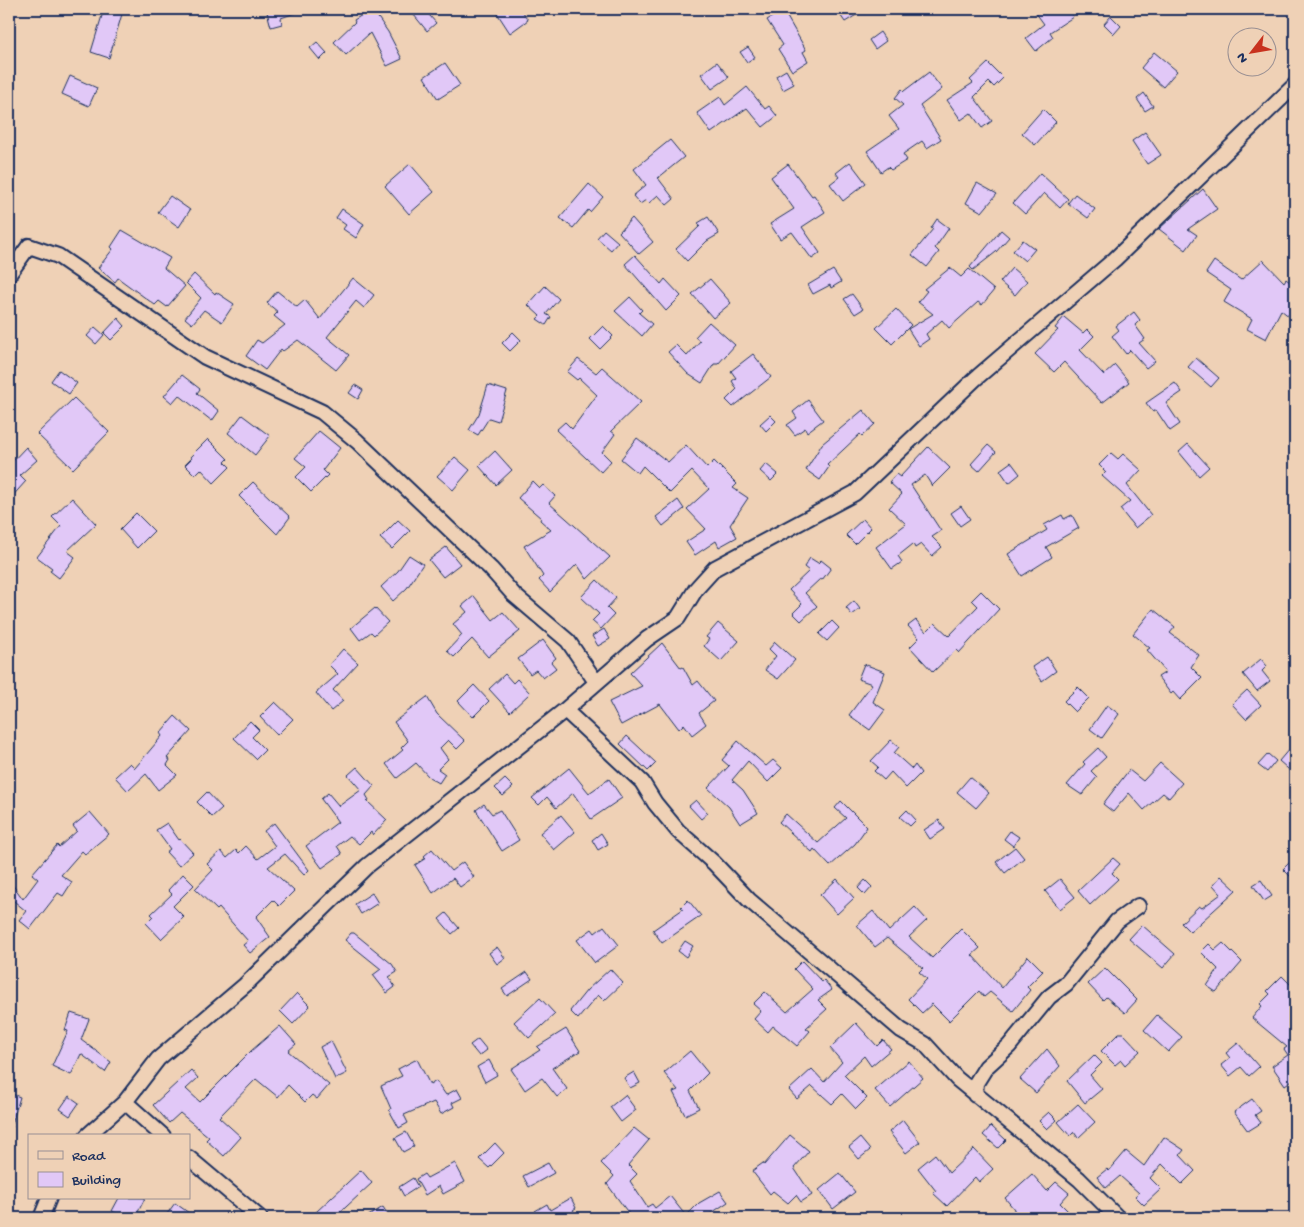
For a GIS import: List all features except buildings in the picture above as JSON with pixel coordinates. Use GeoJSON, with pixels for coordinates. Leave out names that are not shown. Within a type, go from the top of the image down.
{"type":"FeatureCollection","features":[{"type":"Feature","properties":{"kind":"street"},"geometry":{"type":"LineString","coordinates":[[89,1134],[125,1102],[158,1059],[245,985],[367,866],[565,710],[647,639],[678,618],[696,589],[715,568],[855,492],[975,379],[1115,259],[1295,85]]}},
{"type":"Feature","properties":{"kind":"street"},"geometry":{"type":"LineString","coordinates":[[9,274],[29,246],[58,256],[205,357],[322,412],[357,441],[491,569],[514,595],[568,641],[596,682]]}},
{"type":"Feature","properties":{"kind":"street"},"geometry":{"type":"LineString","coordinates":[[565,710],[642,782],[655,803],[678,831],[714,863],[749,900],[901,1030],[925,1044],[975,1095],[1079,1178],[1118,1218]]}},
{"type":"Feature","properties":{"kind":"street"},"geometry":{"type":"LineString","coordinates":[[975,1095],[976,1083],[986,1067],[1009,1046],[1050,997],[1066,984],[1117,921],[1138,906]]}},
{"type":"Feature","properties":{"kind":"street"},"geometry":{"type":"LineString","coordinates":[[125,1102],[161,1134]]}},
{"type":"Feature","properties":{"kind":"street"},"geometry":{"type":"LineString","coordinates":[[190,1159],[260,1218]]}},
{"type":"Feature","properties":{"kind":"street"},"geometry":{"type":"LineString","coordinates":[[42,1218],[48,1200]]}}]}
